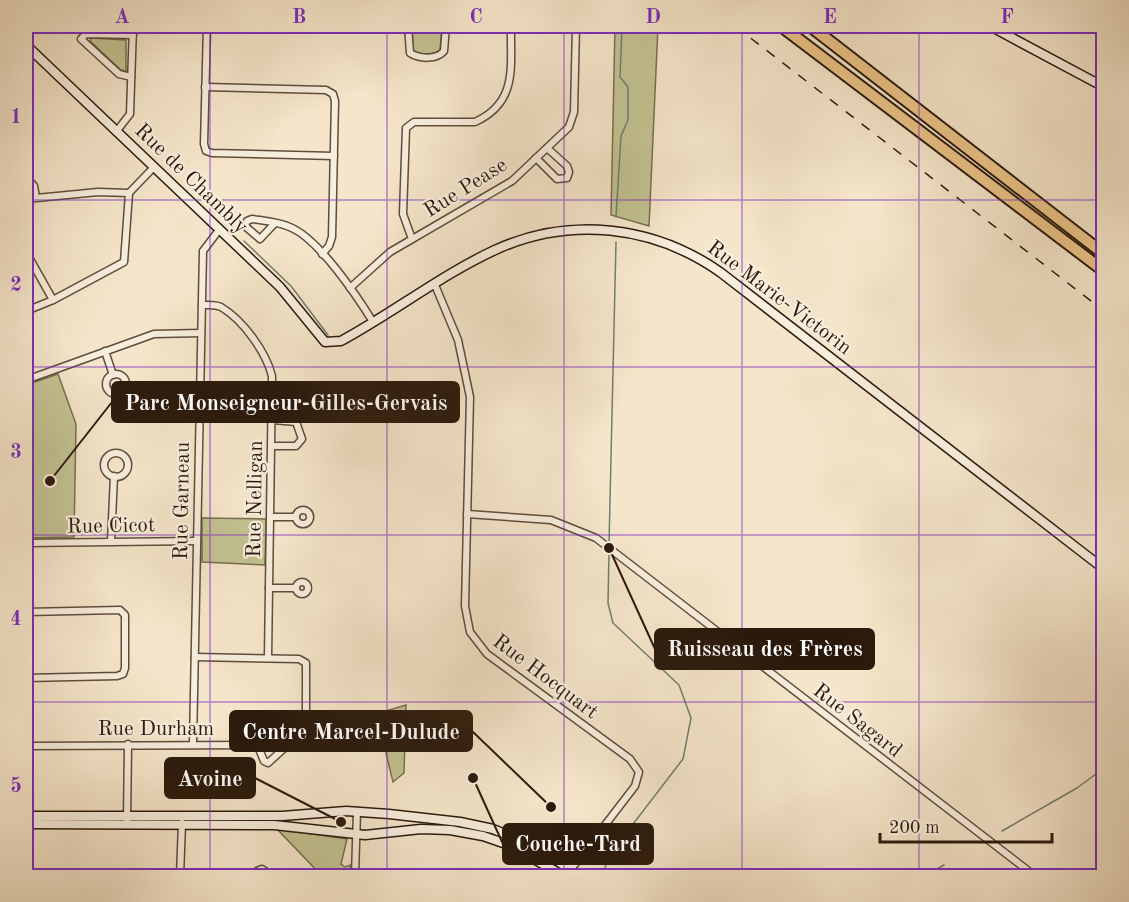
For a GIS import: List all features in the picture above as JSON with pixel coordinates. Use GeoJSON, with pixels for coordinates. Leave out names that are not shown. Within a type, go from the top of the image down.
{"type":"FeatureCollection","features":[{"type":"Feature","properties":{"kind":"highway"},"geometry":{"type":"LineString","coordinates":[[781,26],[1104,271]]}},
{"type":"Feature","properties":{"kind":"highway"},"geometry":{"type":"LineString","coordinates":[[810,26],[1104,254]]}},
{"type":"Feature","properties":{"kind":"street"},"geometry":{"type":"LineString","coordinates":[[117,132],[130,114],[133,26]]}},
{"type":"Feature","properties":{"kind":"street"},"geometry":{"type":"LineString","coordinates":[[207,26],[204,144],[209,152],[334,156]]}},
{"type":"Feature","properties":{"kind":"street"},"geometry":{"type":"LineString","coordinates":[[408,26],[410,53],[417,57],[435,57],[444,51],[446,26]]}},
{"type":"Feature","properties":{"kind":"street"},"geometry":{"type":"LineString","coordinates":[[412,239],[403,214],[406,128],[415,122],[475,122],[503,98],[510,86],[511,26]]}},
{"type":"Feature","properties":{"kind":"street","name":"Rue Pease"},"geometry":{"type":"LineString","coordinates":[[350,288],[385,255],[512,181],[569,127],[574,118],[576,26]]}},
{"type":"Feature","properties":{"kind":"street"},"geometry":{"type":"LineString","coordinates":[[990,26],[1104,87]]}},
{"type":"Feature","properties":{"kind":"street"},"geometry":{"type":"LineString","coordinates":[[131,77],[119,74],[81,39],[86,34],[133,35]]}},
{"type":"Feature","properties":{"kind":"street","name":"Rue de Chambly"},"geometry":{"type":"LineString","coordinates":[[26,45],[280,287],[319,337],[327,343]]}},
{"type":"Feature","properties":{"kind":"street"},"geometry":{"type":"LineString","coordinates":[[205,87],[331,92],[335,99],[332,240],[322,254]]}},
{"type":"Feature","properties":{"kind":"street"},"geometry":{"type":"LineString","coordinates":[[536,158],[557,179],[567,178],[569,172],[567,166],[547,148]]}},
{"type":"Feature","properties":{"kind":"street"},"geometry":{"type":"LineString","coordinates":[[26,311],[53,300],[125,261],[129,193],[154,167]]}},
{"type":"Feature","properties":{"kind":"street"},"geometry":{"type":"LineString","coordinates":[[26,177],[33,184],[36,197]]}},
{"type":"Feature","properties":{"kind":"street"},"geometry":{"type":"LineString","coordinates":[[26,199],[98,192],[129,193]]}},
{"type":"Feature","properties":{"kind":"street"},"geometry":{"type":"LineString","coordinates":[[275,223],[260,239],[245,226],[250,219],[275,223],[298,231],[322,254],[350,288],[373,322]]}},
{"type":"Feature","properties":{"kind":"street","name":"Rue Marie-Victorin"},"geometry":{"type":"LineString","coordinates":[[327,343],[341,341],[495,250],[522,239],[550,232],[581,229],[612,230],[644,236],[674,245],[720,272],[1104,569]]}},
{"type":"Feature","properties":{"kind":"street","name":"Rue Garneau"},"geometry":{"type":"LineString","coordinates":[[193,743],[203,249],[219,230]]}},
{"type":"Feature","properties":{"kind":"street"},"geometry":{"type":"LineString","coordinates":[[26,252],[53,300]]}},
{"type":"Feature","properties":{"kind":"street","name":"Rue Hocquart"},"geometry":{"type":"LineString","coordinates":[[435,285],[453,326],[467,376],[470,419],[465,610],[467,624],[475,640],[487,654],[630,759],[638,770],[635,786],[567,874]]}},
{"type":"Feature","properties":{"kind":"street","name":"Rue Nelligan"},"geometry":{"type":"LineString","coordinates":[[202,305],[222,308],[258,345],[272,376],[268,658]]}},
{"type":"Feature","properties":{"kind":"street"},"geometry":{"type":"LineString","coordinates":[[26,380],[158,333],[201,333]]}},
{"type":"Feature","properties":{"kind":"street"},"geometry":{"type":"LineString","coordinates":[[105,351],[113,375]]}},
{"type":"Feature","properties":{"kind":"street"},"geometry":{"type":"LineString","coordinates":[[272,446],[296,446],[302,440],[296,422],[273,420]]}},
{"type":"Feature","properties":{"kind":"street"},"geometry":{"type":"LineString","coordinates":[[111,541],[114,476]]}},
{"type":"Feature","properties":{"kind":"street","name":"Rue Sagard"},"geometry":{"type":"LineString","coordinates":[[467,514],[551,520],[596,538],[1035,876]]}},
{"type":"Feature","properties":{"kind":"street"},"geometry":{"type":"LineString","coordinates":[[271,516],[296,517]]}},
{"type":"Feature","properties":{"kind":"street","name":"Rue Cicot"},"geometry":{"type":"LineString","coordinates":[[26,543],[197,541]]}},
{"type":"Feature","properties":{"kind":"street"},"geometry":{"type":"LineString","coordinates":[[269,588],[296,588]]}},
{"type":"Feature","properties":{"kind":"street"},"geometry":{"type":"LineString","coordinates":[[26,612],[123,612],[125,668],[123,674],[117,676],[26,678]]}},
{"type":"Feature","properties":{"kind":"street"},"geometry":{"type":"LineString","coordinates":[[195,657],[300,659],[307,666],[305,726],[285,748],[267,763],[257,744]]}},
{"type":"Feature","properties":{"kind":"street","name":"Rue Durham"},"geometry":{"type":"LineString","coordinates":[[26,746],[193,743],[280,744],[285,748]]}},
{"type":"Feature","properties":{"kind":"street"},"geometry":{"type":"LineString","coordinates":[[127,819],[128,744]]}},
{"type":"Feature","properties":{"kind":"street"},"geometry":{"type":"LineString","coordinates":[[26,816],[182,819],[357,812],[475,830],[567,874],[580,876]]}},
{"type":"Feature","properties":{"kind":"street"},"geometry":{"type":"LineString","coordinates":[[355,876],[357,812]]}},
{"type":"Feature","properties":{"kind":"street"},"geometry":{"type":"LineString","coordinates":[[26,824],[127,819]]}},
{"type":"Feature","properties":{"kind":"street"},"geometry":{"type":"LineString","coordinates":[[182,819],[286,825],[356,835],[429,829],[475,830]]}},
{"type":"Feature","properties":{"kind":"street"},"geometry":{"type":"LineString","coordinates":[[180,876],[182,819]]}},
{"type":"Feature","properties":{"kind":"street"},"geometry":{"type":"LineString","coordinates":[[255,876],[262,868],[273,876]]}},
{"type":"Feature","properties":{"kind":"shaded area"},"geometry":{"type":"Polygon","coordinates":[[[412,26],[442,26],[440,51],[426,54],[413,50],[412,26]]]}},
{"type":"Feature","properties":{"kind":"shaded area"},"geometry":{"type":"Polygon","coordinates":[[[615,26],[658,26],[649,226],[611,215],[615,26]]]}},
{"type":"Feature","properties":{"kind":"shaded area"},"geometry":{"type":"Polygon","coordinates":[[[91,38],[126,40],[126,71],[121,70],[90,41],[91,38]]]}},
{"type":"Feature","properties":{"kind":"shaded area"},"geometry":{"type":"Polygon","coordinates":[[[58,374],[76,424],[74,537],[26,538],[26,385],[58,374]]]}},
{"type":"Feature","properties":{"kind":"shaded area"},"geometry":{"type":"Polygon","coordinates":[[[202,518],[266,519],[265,565],[202,562],[202,518]]]}},
{"type":"Feature","properties":{"kind":"shaded area"},"geometry":{"type":"Polygon","coordinates":[[[406,705],[404,773],[393,782],[384,745],[382,712],[406,705]]]}},
{"type":"Feature","properties":{"kind":"shaded area"},"geometry":{"type":"Polygon","coordinates":[[[277,829],[347,839],[341,864],[345,867],[350,865],[350,876],[322,876],[277,829]]]}},
{"type":"Feature","properties":{"kind":"waterway"},"geometry":{"type":"LineString","coordinates":[[616,217],[621,136],[628,120],[628,87],[620,77],[622,26]]}},
{"type":"Feature","properties":{"kind":"waterway"},"geometry":{"type":"LineString","coordinates":[[244,241],[291,286],[328,335]]}},
{"type":"Feature","properties":{"kind":"waterway"},"geometry":{"type":"LineString","coordinates":[[609,544],[616,242]]}},
{"type":"Feature","properties":{"kind":"waterway"},"geometry":{"type":"LineString","coordinates":[[602,876],[610,854],[683,759],[691,718],[679,685],[613,623],[608,603],[609,552]]}},
{"type":"Feature","properties":{"kind":"waterway"},"geometry":{"type":"LineString","coordinates":[[1002,831],[1077,788],[1104,768]]}},
{"type":"Feature","properties":{"kind":"waterway"},"geometry":{"type":"LineString","coordinates":[[924,876],[944,865]]}},
{"type":"Feature","properties":{"kind":"railway"},"geometry":{"type":"LineString","coordinates":[[735,26],[1104,311]]}},
{"type":"Feature","properties":{"kind":"place","name":"Parc Monseigneur-Gilles-Gervais"},"geometry":{"type":"Point","coordinates":[50,481]}},
{"type":"Feature","properties":{"kind":"place","name":"Ruisseau des Frères"},"geometry":{"type":"Point","coordinates":[609,548]}},
{"type":"Feature","properties":{"kind":"place","name":"Couche-Tard"},"geometry":{"type":"Point","coordinates":[473,778]}},
{"type":"Feature","properties":{"kind":"place","name":"Centre Marcel-Dulude"},"geometry":{"type":"Point","coordinates":[551,807]}},
{"type":"Feature","properties":{"kind":"place","name":"Avoine"},"geometry":{"type":"Point","coordinates":[341,822]}}]}
